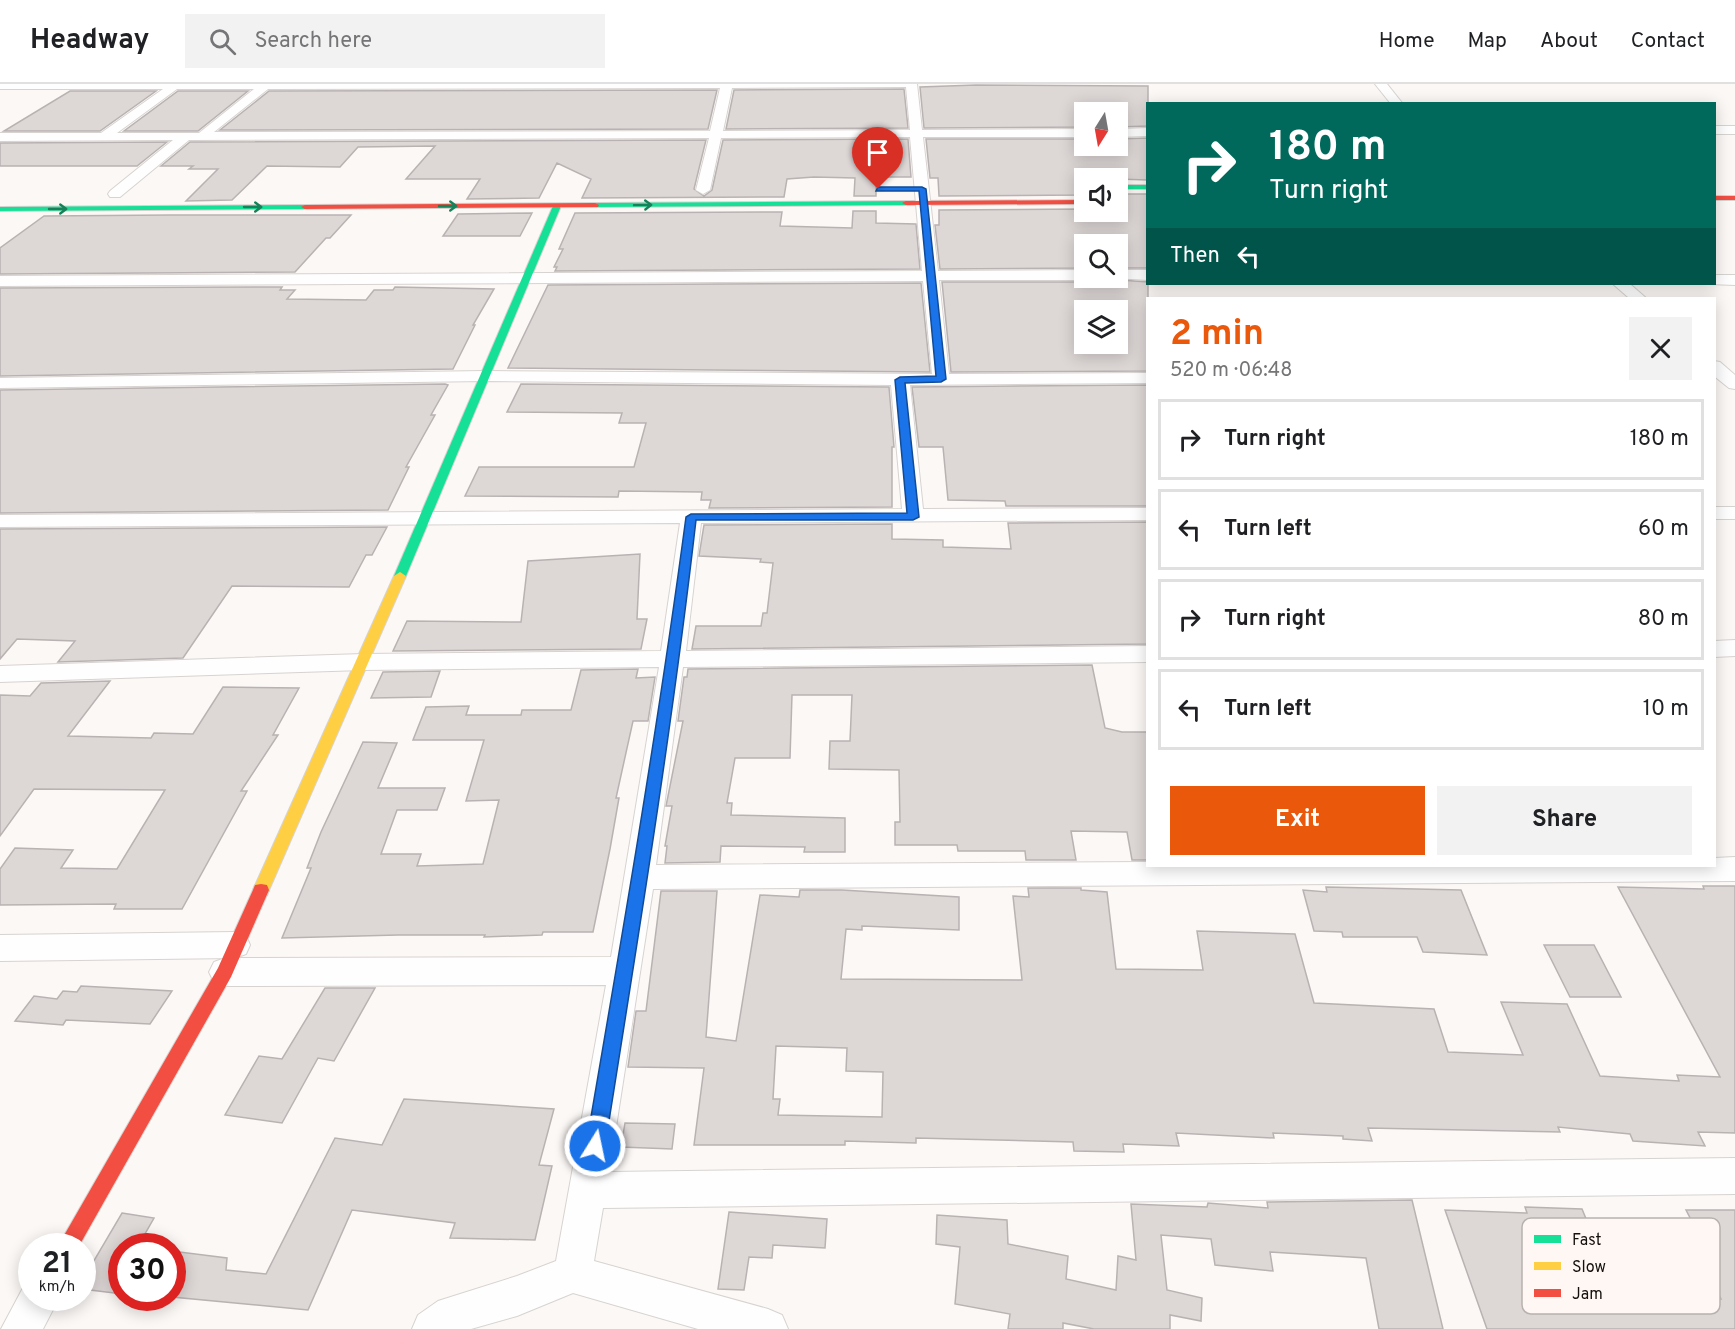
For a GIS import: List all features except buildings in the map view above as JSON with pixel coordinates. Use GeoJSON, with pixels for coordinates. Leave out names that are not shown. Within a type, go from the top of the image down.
{"type":"FeatureCollection","features":[{"type":"Feature","properties":{"kind":"main road"},"geometry":{"type":"LineString","coordinates":[[1128,187],[1146,187]]}},
{"type":"Feature","properties":{"kind":"main road"},"geometry":{"type":"LineString","coordinates":[[842,189],[1074,202]]}},
{"type":"Feature","properties":{"kind":"main road"},"geometry":{"type":"LineString","coordinates":[[0,209],[557,206],[923,195],[969,189]]}},
{"type":"Feature","properties":{"kind":"main road"},"geometry":{"type":"LineString","coordinates":[[387,192],[586,191]]}},
{"type":"Feature","properties":{"kind":"main road"},"geometry":{"type":"LineString","coordinates":[[110,194],[139,194]]}},
{"type":"Feature","properties":{"kind":"main road"},"geometry":{"type":"LineString","coordinates":[[1716,198],[1735,198]]}},
{"type":"Feature","properties":{"kind":"main road"},"geometry":{"type":"LineString","coordinates":[[75,1233],[230,958],[363,663],[557,206]]}},
{"type":"Feature","properties":{"kind":"street"},"geometry":{"type":"LineString","coordinates":[[703,190],[727,84]]}},
{"type":"Feature","properties":{"kind":"street"},"geometry":{"type":"LineString","coordinates":[[0,86],[904,84]]}},
{"type":"Feature","properties":{"kind":"street"},"geometry":{"type":"LineString","coordinates":[[911,84],[941,379]]}},
{"type":"Feature","properties":{"kind":"street"},"geometry":{"type":"LineString","coordinates":[[1381,84],[1396,102]]}},
{"type":"Feature","properties":{"kind":"street"},"geometry":{"type":"LineString","coordinates":[[103,137],[176,85]]}},
{"type":"Feature","properties":{"kind":"street"},"geometry":{"type":"LineString","coordinates":[[202,136],[266,85]]}},
{"type":"Feature","properties":{"kind":"street"},"geometry":{"type":"LineString","coordinates":[[1716,130],[1735,130]]}},
{"type":"Feature","properties":{"kind":"street"},"geometry":{"type":"LineString","coordinates":[[1128,132],[1146,132]]}},
{"type":"Feature","properties":{"kind":"street"},"geometry":{"type":"LineString","coordinates":[[0,137],[1074,133]]}},
{"type":"Feature","properties":{"kind":"street"},"geometry":{"type":"LineString","coordinates":[[110,194],[186,136]]}},
{"type":"Feature","properties":{"kind":"street"},"geometry":{"type":"LineString","coordinates":[[0,281],[1074,275]]}},
{"type":"Feature","properties":{"kind":"street"},"geometry":{"type":"LineString","coordinates":[[1128,275],[1146,275]]}},
{"type":"Feature","properties":{"kind":"street"},"geometry":{"type":"LineString","coordinates":[[1716,280],[1735,280]]}},
{"type":"Feature","properties":{"kind":"street"},"geometry":{"type":"LineString","coordinates":[[1622,285],[1637,297]]}},
{"type":"Feature","properties":{"kind":"street"},"geometry":{"type":"LineString","coordinates":[[0,383],[485,376],[900,380],[1146,378]]}},
{"type":"Feature","properties":{"kind":"street"},"geometry":{"type":"LineString","coordinates":[[900,380],[913,517]]}},
{"type":"Feature","properties":{"kind":"street"},"geometry":{"type":"LineString","coordinates":[[1716,513],[1735,513]]}},
{"type":"Feature","properties":{"kind":"street"},"geometry":{"type":"LineString","coordinates":[[0,520],[1146,514]]}},
{"type":"Feature","properties":{"kind":"street"},"geometry":{"type":"LineString","coordinates":[[573,1274],[625,971],[674,658],[691,517]]}},
{"type":"Feature","properties":{"kind":"street"},"geometry":{"type":"LineString","coordinates":[[1716,648],[1735,648]]}},
{"type":"Feature","properties":{"kind":"street"},"geometry":{"type":"LineString","coordinates":[[0,674],[363,663],[1146,654]]}},
{"type":"Feature","properties":{"kind":"street"},"geometry":{"type":"LineString","coordinates":[[640,876],[1735,869]]}},
{"type":"Feature","properties":{"kind":"street"},"geometry":{"type":"LineString","coordinates":[[0,948],[625,971]]}},
{"type":"Feature","properties":{"kind":"street"},"geometry":{"type":"LineString","coordinates":[[588,1190],[1735,1176]]}},
{"type":"Feature","properties":{"kind":"street"},"geometry":{"type":"LineString","coordinates":[[432,1329],[452,1315],[517,1296],[573,1274],[768,1329]]}},
{"type":"Feature","properties":{"kind":"street"},"geometry":{"type":"LineString","coordinates":[[21,1329],[31,1311]]}},
{"type":"Feature","properties":{"kind":"traffic: fast"},"geometry":{"type":"LineString","coordinates":[[1128,187],[1146,187]]}},
{"type":"Feature","properties":{"kind":"traffic: fast"},"geometry":{"type":"LineString","coordinates":[[595,205],[906,203]]}},
{"type":"Feature","properties":{"kind":"traffic: fast"},"geometry":{"type":"LineString","coordinates":[[400,576],[557,206]]}},
{"type":"Feature","properties":{"kind":"traffic: fast"},"geometry":{"type":"LineString","coordinates":[[0,209],[305,207]]}},
{"type":"Feature","properties":{"kind":"traffic: slow"},"geometry":{"type":"LineString","coordinates":[[261,890],[400,576]]}},
{"type":"Feature","properties":{"kind":"traffic: jam"},"geometry":{"type":"LineString","coordinates":[[1716,198],[1735,198]]}},
{"type":"Feature","properties":{"kind":"traffic: jam"},"geometry":{"type":"LineString","coordinates":[[906,203],[1074,202]]}},
{"type":"Feature","properties":{"kind":"traffic: jam"},"geometry":{"type":"LineString","coordinates":[[305,207],[595,205]]}},
{"type":"Feature","properties":{"kind":"traffic: jam"},"geometry":{"type":"LineString","coordinates":[[75,1233],[225,972],[261,890]]}},
{"type":"Feature","properties":{"kind":"route"},"geometry":{"type":"LineString","coordinates":[[595,1146],[674,658],[691,517],[913,517],[900,380],[941,379],[932,276],[922,189],[878,189]]}}]}
